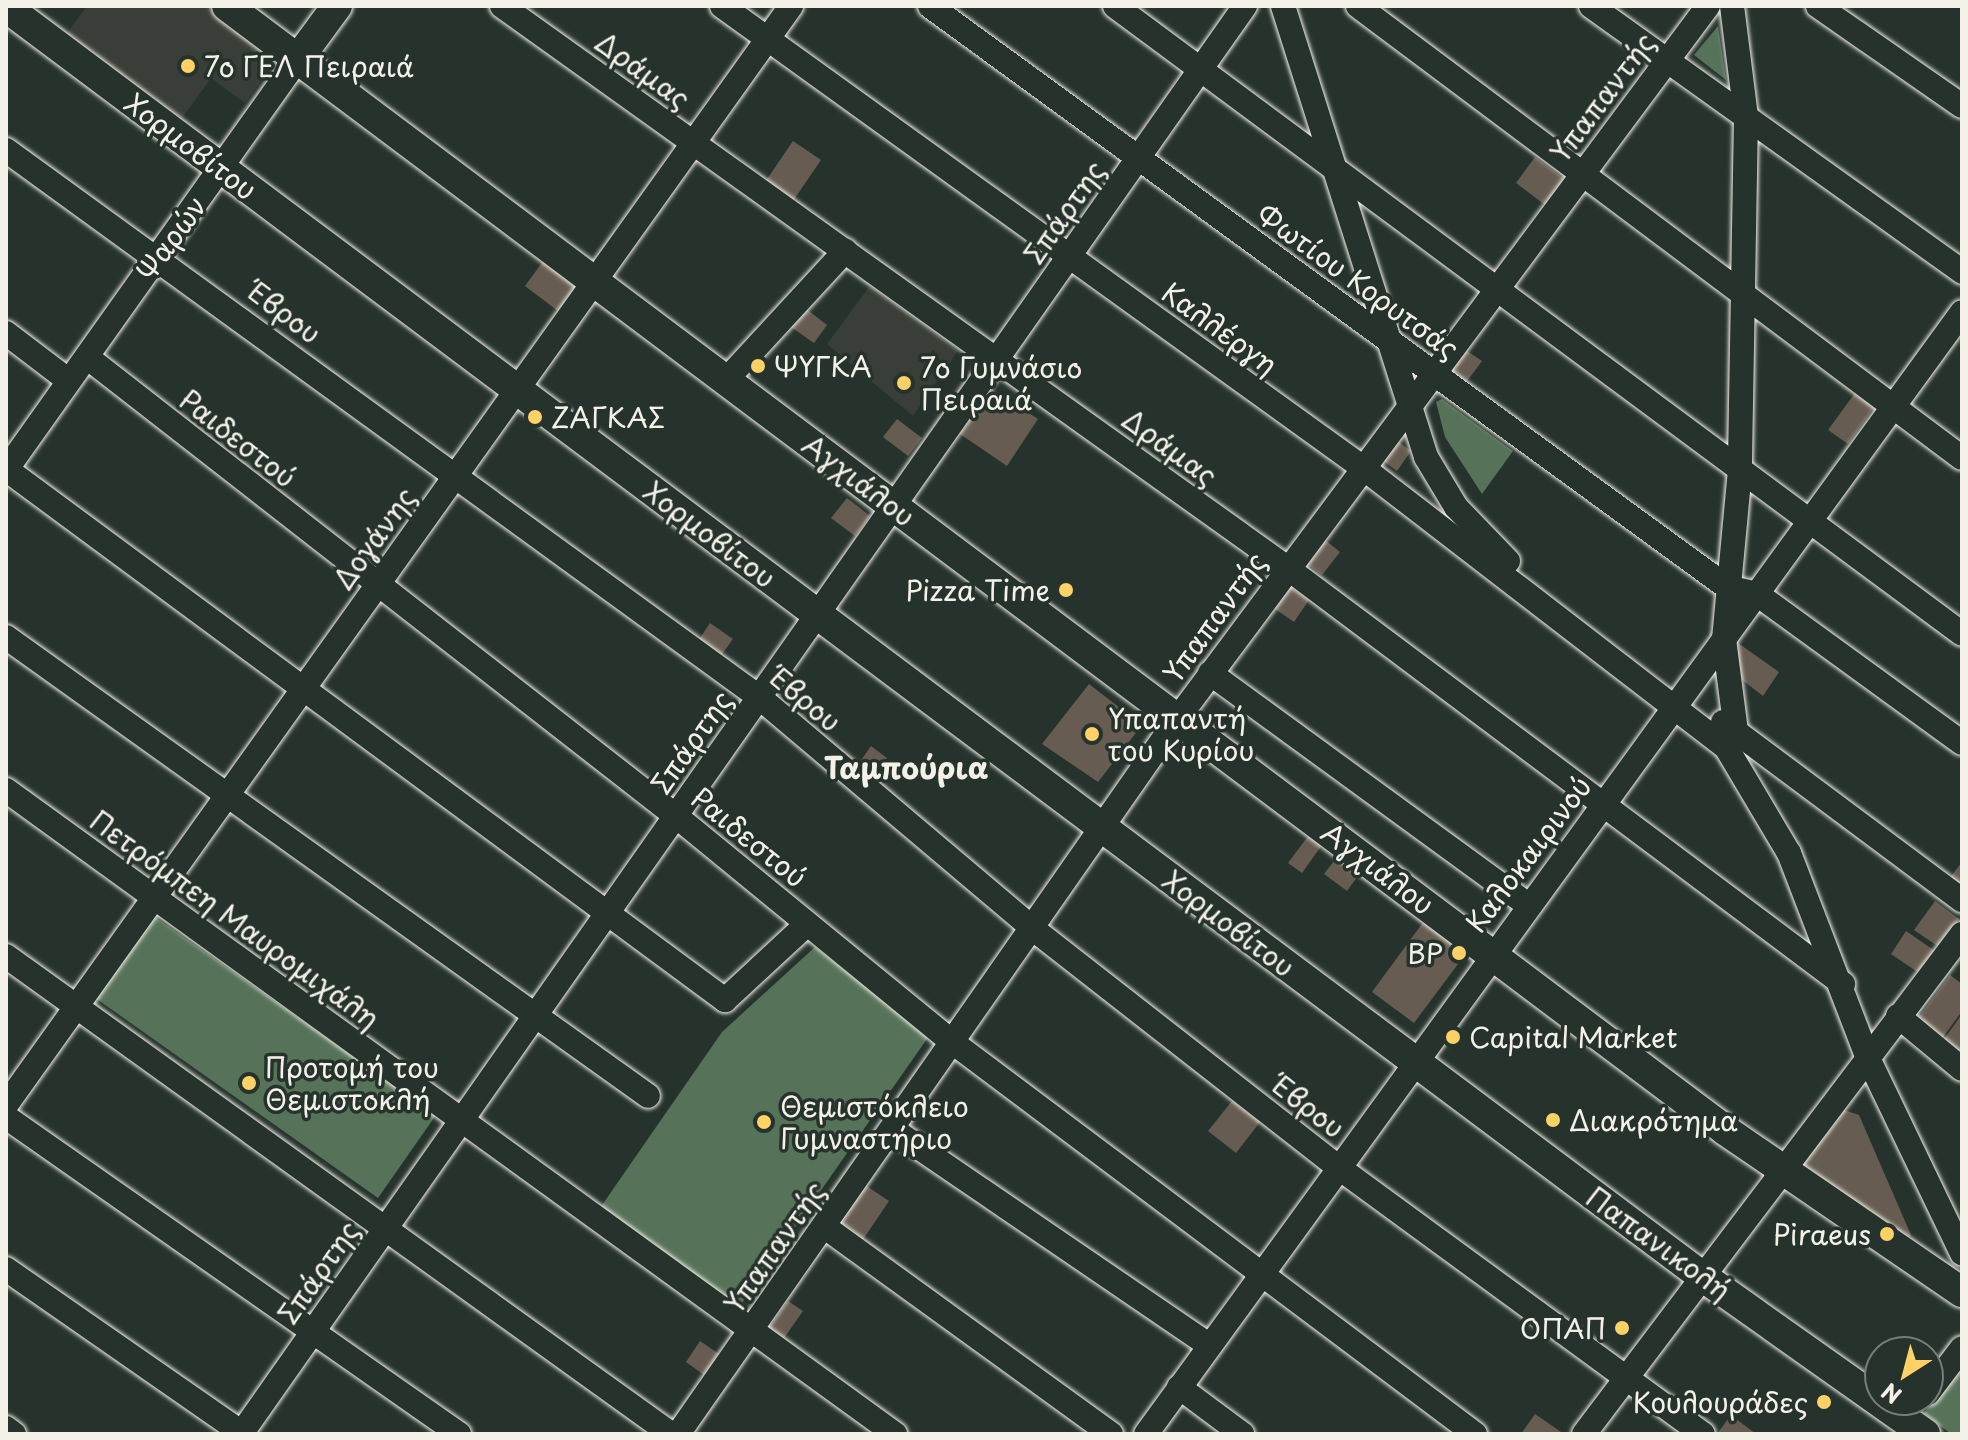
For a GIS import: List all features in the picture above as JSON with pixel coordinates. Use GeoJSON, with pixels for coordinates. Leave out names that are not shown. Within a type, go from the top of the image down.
{"type":"FeatureCollection","features":[{"type":"Feature","properties":{"kind":"main road","name":"Αγχιάλου"},"geometry":{"type":"LineString","coordinates":[[227,6],[1779,1169],[1962,1292]]}},
{"type":"Feature","properties":{"kind":"main road","name":"Ψαρών"},"geometry":{"type":"LineString","coordinates":[[298,59],[337,6]]}},
{"type":"Feature","properties":{"kind":"main road","name":"Χορμοβίτου"},"geometry":{"type":"LineString","coordinates":[[6,7],[1415,1061]]}},
{"type":"Feature","properties":{"kind":"main road","name":"Παπανικολή"},"geometry":{"type":"LineString","coordinates":[[1415,1061],[1699,1274],[1913,1422]]}},
{"type":"Feature","properties":{"kind":"street","name":"Δράμας"},"geometry":{"type":"LineString","coordinates":[[502,6],[1286,567],[1843,984]]}},
{"type":"Feature","properties":{"kind":"street","name":"Καλλέργη"},"geometry":{"type":"LineString","coordinates":[[722,6],[1682,700]]}},
{"type":"Feature","properties":{"kind":"street","name":"Δογάνης"},"geometry":{"type":"LineString","coordinates":[[6,1105],[791,6]]}},
{"type":"Feature","properties":{"kind":"street","name":"Φωτίου Κορυτσάς"},"geometry":{"type":"LineString","coordinates":[[930,6],[1727,587],[1757,594]]}},
{"type":"Feature","properties":{"kind":"street"},"geometry":{"type":"LineString","coordinates":[[1115,6],[1962,634]]}},
{"type":"Feature","properties":{"kind":"street","name":"Σπάρτης"},"geometry":{"type":"LineString","coordinates":[[241,1434],[1245,6]]}},
{"type":"Feature","properties":{"kind":"street"},"geometry":{"type":"LineString","coordinates":[[1283,6],[1340,173],[1407,407],[1456,507],[1566,619]]}},
{"type":"Feature","properties":{"kind":"street"},"geometry":{"type":"LineString","coordinates":[[1358,6],[1743,288],[1962,458]]}},
{"type":"Feature","properties":{"kind":"street"},"geometry":{"type":"LineString","coordinates":[[1591,6],[1962,272]]}},
{"type":"Feature","properties":{"kind":"street","name":"Υπαπαντής"},"geometry":{"type":"LineString","coordinates":[[678,1434],[754,1330],[951,1041],[1286,567],[1708,6]]}},
{"type":"Feature","properties":{"kind":"street"},"geometry":{"type":"LineString","coordinates":[[1732,6],[1746,117],[1740,470],[1724,639],[1736,732]]}},
{"type":"Feature","properties":{"kind":"street"},"geometry":{"type":"LineString","coordinates":[[1818,6],[1962,106]]}},
{"type":"Feature","properties":{"kind":"street","name":"Ψαρών"},"geometry":{"type":"LineString","coordinates":[[6,470],[298,59]]}},
{"type":"Feature","properties":{"kind":"street","name":"Έβρου"},"geometry":{"type":"LineString","coordinates":[[6,150],[158,255],[759,697],[1032,928],[1338,1167],[1624,1380],[1703,1434]]}},
{"type":"Feature","properties":{"kind":"street"},"geometry":{"type":"LineString","coordinates":[[726,380],[845,251]]}},
{"type":"Feature","properties":{"kind":"street","name":"Καλοκαιρινού"},"geometry":{"type":"LineString","coordinates":[[1146,1434],[1492,953],[1682,700],[1962,312]]}},
{"type":"Feature","properties":{"kind":"street"},"geometry":{"type":"LineString","coordinates":[[6,333],[69,381]]}},
{"type":"Feature","properties":{"kind":"street","name":"Ραιδεστού"},"geometry":{"type":"LineString","coordinates":[[87,357],[676,816],[951,1041],[1475,1434]]}},
{"type":"Feature","properties":{"kind":"street"},"geometry":{"type":"LineString","coordinates":[[6,470],[725,1000],[807,924]]}},
{"type":"Feature","properties":{"kind":"street"},"geometry":{"type":"LineString","coordinates":[[1757,594],[1962,743]]}},
{"type":"Feature","properties":{"kind":"street"},"geometry":{"type":"LineString","coordinates":[[6,637],[648,1096]]}},
{"type":"Feature","properties":{"kind":"street"},"geometry":{"type":"LineString","coordinates":[[1210,673],[1528,905]]}},
{"type":"Feature","properties":{"kind":"street"},"geometry":{"type":"LineString","coordinates":[[1682,700],[1736,732],[1962,900]]}},
{"type":"Feature","properties":{"kind":"street"},"geometry":{"type":"LineString","coordinates":[[1682,700],[1726,747],[1761,799],[1843,984],[1867,1056],[1962,1253]]}},
{"type":"Feature","properties":{"kind":"street","name":"Πετρόμπεη Μαυρομιχάλη"},"geometry":{"type":"LineString","coordinates":[[6,790],[895,1434]]}},
{"type":"Feature","properties":{"kind":"street"},"geometry":{"type":"LineString","coordinates":[[1584,1434],[1699,1274],[1962,934]]}},
{"type":"Feature","properties":{"kind":"street"},"geometry":{"type":"LineString","coordinates":[[6,956],[388,1225],[671,1434]]}},
{"type":"Feature","properties":{"kind":"street"},"geometry":{"type":"LineString","coordinates":[[1898,1016],[1962,1069]]}},
{"type":"Feature","properties":{"kind":"street"},"geometry":{"type":"LineString","coordinates":[[6,1117],[316,1327],[459,1434]]}},
{"type":"Feature","properties":{"kind":"street"},"geometry":{"type":"LineString","coordinates":[[892,1129],[1209,1345]]}},
{"type":"Feature","properties":{"kind":"street"},"geometry":{"type":"LineString","coordinates":[[825,1227],[1111,1434]]}},
{"type":"Feature","properties":{"kind":"street"},"geometry":{"type":"LineString","coordinates":[[6,1269],[241,1434]]}},
{"type":"Feature","properties":{"kind":"street"},"geometry":{"type":"LineString","coordinates":[[1944,1372],[1962,1348]]}},
{"type":"Feature","properties":{"kind":"street"},"geometry":{"type":"LineString","coordinates":[[1179,1387],[1242,1434]]}},
{"type":"Feature","properties":{"kind":"street"},"geometry":{"type":"LineString","coordinates":[[6,1428],[14,1434]]}},
{"type":"Feature","properties":{"kind":"shaded area","name":"7ο ΓΕΛ Πειραιά"},"geometry":{"type":"Polygon","coordinates":[[[87,6],[213,6],[279,55],[245,103],[211,78],[180,121],[65,36],[87,6]]]}},
{"type":"Feature","properties":{"kind":"shaded area","name":"7ο Γυμνάσιο Πειραιά"},"geometry":{"type":"Polygon","coordinates":[[[870,286],[958,351],[913,416],[827,344],[870,286]]]}},
{"type":"Feature","properties":{"kind":"green space"},"geometry":{"type":"Polygon","coordinates":[[[1718,26],[1726,80],[1694,55],[1718,26]]]}},
{"type":"Feature","properties":{"kind":"green space"},"geometry":{"type":"Polygon","coordinates":[[[1442,399],[1513,451],[1482,494],[1445,437],[1436,402],[1442,399]]]}},
{"type":"Feature","properties":{"kind":"green space"},"geometry":{"type":"Polygon","coordinates":[[[152,915],[436,1115],[378,1198],[94,997],[152,915]]]}},
{"type":"Feature","properties":{"kind":"green space","name":"Θεμιστόκλειο Γυμναστήριο"},"geometry":{"type":"Polygon","coordinates":[[[815,947],[929,1036],[740,1306],[600,1208],[722,1032],[815,947]]]}},
{"type":"Feature","properties":{"kind":"green space"},"geometry":{"type":"Polygon","coordinates":[[[1962,1363],[1962,1434],[1951,1434],[1928,1416],[1944,1416],[1944,1387],[1962,1363]]]}},
{"type":"Feature","properties":{"kind":"building"},"geometry":{"type":"Polygon","coordinates":[[[793,141],[821,160],[791,204],[763,185],[793,141]]]}},
{"type":"Feature","properties":{"kind":"building"},"geometry":{"type":"Polygon","coordinates":[[[1535,157],[1568,182],[1549,208],[1516,183],[1535,157]]]}},
{"type":"Feature","properties":{"kind":"building"},"geometry":{"type":"Polygon","coordinates":[[[544,260],[577,285],[558,311],[525,286],[544,260]]]}},
{"type":"Feature","properties":{"kind":"building"},"geometry":{"type":"Polygon","coordinates":[[[805,308],[827,325],[814,343],[791,327],[805,308]]]}},
{"type":"Feature","properties":{"kind":"building"},"geometry":{"type":"Polygon","coordinates":[[[1464,349],[1482,361],[1465,384],[1448,372],[1464,349]]]}},
{"type":"Feature","properties":{"kind":"building"},"geometry":{"type":"Polygon","coordinates":[[[992,389],[1038,419],[1007,466],[960,434],[992,389]]]}},
{"type":"Feature","properties":{"kind":"building"},"geometry":{"type":"Polygon","coordinates":[[[1855,393],[1874,407],[1848,444],[1828,430],[1855,393]]]}},
{"type":"Feature","properties":{"kind":"building"},"geometry":{"type":"Polygon","coordinates":[[[897,419],[922,438],[908,456],[883,437],[897,419]]]}},
{"type":"Feature","properties":{"kind":"building"},"geometry":{"type":"Polygon","coordinates":[[[1396,440],[1411,451],[1397,471],[1382,460],[1396,440]]]}},
{"type":"Feature","properties":{"kind":"building"},"geometry":{"type":"Polygon","coordinates":[[[847,498],[870,516],[855,536],[831,518],[847,498]]]}},
{"type":"Feature","properties":{"kind":"building"},"geometry":{"type":"Polygon","coordinates":[[[1319,535],[1340,552],[1322,575],[1301,559],[1319,535]]]}},
{"type":"Feature","properties":{"kind":"building"},"geometry":{"type":"Polygon","coordinates":[[[1283,582],[1309,600],[1294,622],[1268,604],[1283,582]]]}},
{"type":"Feature","properties":{"kind":"building"},"geometry":{"type":"Polygon","coordinates":[[[710,623],[733,639],[720,657],[698,641],[710,623]]]}},
{"type":"Feature","properties":{"kind":"building"},"geometry":{"type":"Polygon","coordinates":[[[1738,643],[1779,672],[1763,696],[1737,676],[1738,643]]]}},
{"type":"Feature","properties":{"kind":"building","name":"Υπαπαντή του Κυρίου"},"geometry":{"type":"Polygon","coordinates":[[[1089,684],[1142,725],[1098,782],[1042,744],[1089,684]]]}},
{"type":"Feature","properties":{"kind":"building"},"geometry":{"type":"Polygon","coordinates":[[[871,746],[887,758],[872,777],[857,766],[871,746]]]}},
{"type":"Feature","properties":{"kind":"building"},"geometry":{"type":"Polygon","coordinates":[[[1309,835],[1322,845],[1302,873],[1288,863],[1309,835]]]}},
{"type":"Feature","properties":{"kind":"building"},"geometry":{"type":"Polygon","coordinates":[[[1343,849],[1365,866],[1347,891],[1324,874],[1343,849]]]}},
{"type":"Feature","properties":{"kind":"building"},"geometry":{"type":"Polygon","coordinates":[[[1962,862],[1962,889],[1949,879],[1962,862]]]}},
{"type":"Feature","properties":{"kind":"building"},"geometry":{"type":"Polygon","coordinates":[[[1935,901],[1959,919],[1939,947],[1914,930],[1935,901]]]}},
{"type":"Feature","properties":{"kind":"building"},"geometry":{"type":"Polygon","coordinates":[[[1427,917],[1470,948],[1414,1023],[1372,992],[1427,917]]]}},
{"type":"Feature","properties":{"kind":"building"},"geometry":{"type":"Polygon","coordinates":[[[1906,931],[1935,951],[1919,973],[1891,954],[1906,931]]]}},
{"type":"Feature","properties":{"kind":"building"},"geometry":{"type":"Polygon","coordinates":[[[1950,975],[1962,984],[1962,1011],[1941,1040],[1916,1021],[1950,975]]]}},
{"type":"Feature","properties":{"kind":"building"},"geometry":{"type":"Polygon","coordinates":[[[1962,1014],[1962,1057],[1942,1042],[1962,1014]]]}},
{"type":"Feature","properties":{"kind":"building"},"geometry":{"type":"Polygon","coordinates":[[[1232,1101],[1260,1122],[1236,1153],[1208,1131],[1232,1101]]]}},
{"type":"Feature","properties":{"kind":"building"},"geometry":{"type":"Polygon","coordinates":[[[1844,1110],[1859,1115],[1911,1235],[1897,1247],[1798,1171],[1844,1110]]]}},
{"type":"Feature","properties":{"kind":"building"},"geometry":{"type":"Polygon","coordinates":[[[865,1185],[889,1201],[860,1244],[836,1228],[865,1185]]]}},
{"type":"Feature","properties":{"kind":"building"},"geometry":{"type":"Polygon","coordinates":[[[788,1301],[803,1311],[782,1341],[767,1331],[788,1301]]]}},
{"type":"Feature","properties":{"kind":"building"},"geometry":{"type":"Polygon","coordinates":[[[700,1341],[719,1354],[704,1375],[686,1362],[700,1341]]]}},
{"type":"Feature","properties":{"kind":"building"},"geometry":{"type":"Polygon","coordinates":[[[1535,1414],[1564,1434],[1521,1434],[1535,1414]]]}},
{"type":"Feature","properties":{"kind":"building"},"geometry":{"type":"Polygon","coordinates":[[[1731,1415],[1756,1434],[1717,1434],[1731,1415]]]}},
{"type":"Feature","properties":{"kind":"place","name":"7ο ΓΕΛ Πειραιά"},"geometry":{"type":"Point","coordinates":[188,66]}},
{"type":"Feature","properties":{"kind":"place","name":"ΨΥΓΚΑ"},"geometry":{"type":"Point","coordinates":[758,366]}},
{"type":"Feature","properties":{"kind":"place","name":"7ο Γυμνάσιο Πειραιά"},"geometry":{"type":"Point","coordinates":[904,383]}},
{"type":"Feature","properties":{"kind":"place","name":"ΖΑΓΚΑΣ"},"geometry":{"type":"Point","coordinates":[535,417]}},
{"type":"Feature","properties":{"kind":"place","name":"Pizza Time"},"geometry":{"type":"Point","coordinates":[1066,590]}},
{"type":"Feature","properties":{"kind":"place","name":"Υπαπαντή του Κυρίου"},"geometry":{"type":"Point","coordinates":[1092,734]}},
{"type":"Feature","properties":{"kind":"place","name":"BP"},"geometry":{"type":"Point","coordinates":[1459,953]}},
{"type":"Feature","properties":{"kind":"place","name":"Capital Market"},"geometry":{"type":"Point","coordinates":[1453,1037]}},
{"type":"Feature","properties":{"kind":"place","name":"Προτομή του Θεμιστοκλή"},"geometry":{"type":"Point","coordinates":[249,1083]}},
{"type":"Feature","properties":{"kind":"place","name":"Διακρότημα"},"geometry":{"type":"Point","coordinates":[1553,1120]}},
{"type":"Feature","properties":{"kind":"place","name":"Θεμιστόκλειο Γυμναστήριο"},"geometry":{"type":"Point","coordinates":[764,1122]}},
{"type":"Feature","properties":{"kind":"place","name":"Piraeus"},"geometry":{"type":"Point","coordinates":[1887,1234]}},
{"type":"Feature","properties":{"kind":"place","name":"ΟΠΑΠ"},"geometry":{"type":"Point","coordinates":[1622,1328]}},
{"type":"Feature","properties":{"kind":"place","name":"Κουλουράδες"},"geometry":{"type":"Point","coordinates":[1824,1402]}},
{"type":"Feature","properties":{"kind":"district","name":"Ταμπούρια"},"geometry":{"type":"Point","coordinates":[906,767]}}]}
